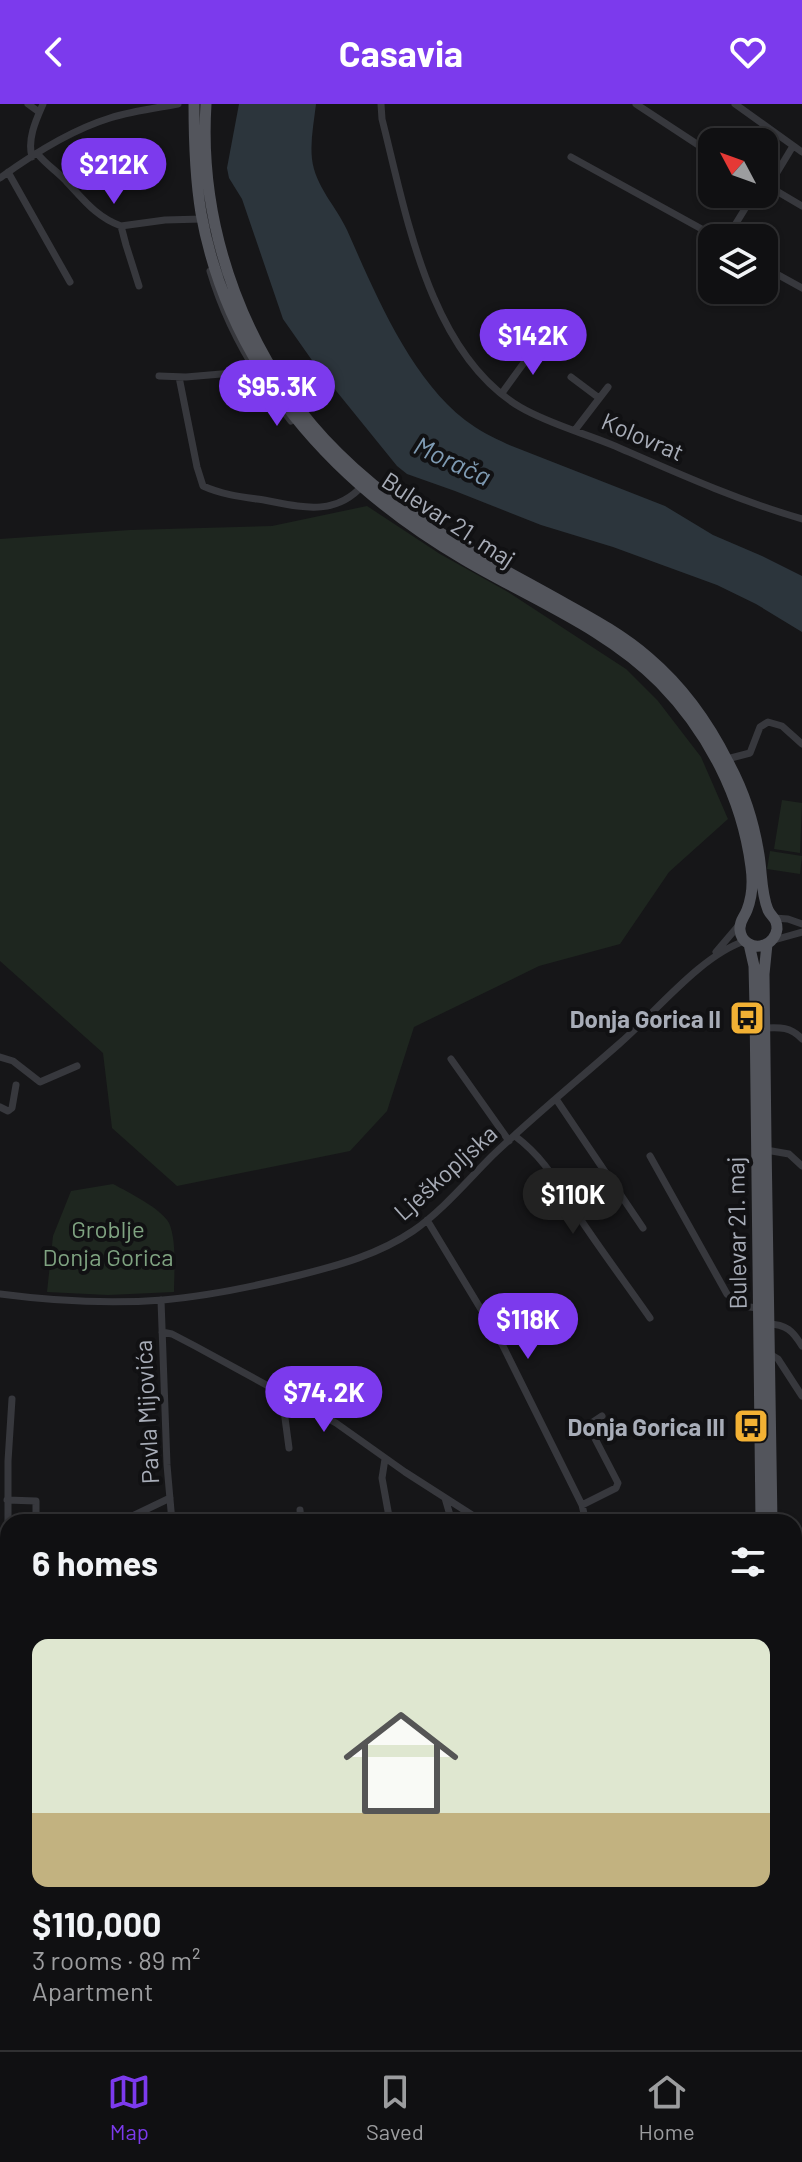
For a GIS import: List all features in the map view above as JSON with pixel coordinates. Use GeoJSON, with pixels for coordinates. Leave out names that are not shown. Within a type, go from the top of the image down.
{"type":"FeatureCollection","features":[{"type":"Feature","properties":{"kind":"main road","name":"Bulevar 21. maj"},"geometry":{"type":"LineString","coordinates":[[194,104],[195,164],[202,219],[220,280],[259,371],[291,414],[324,453],[364,483],[437,531],[610,629],[639,649],[690,700],[709,726],[736,777],[750,814],[759,851],[764,893],[777,930],[769,943],[764,974],[772,1514]]}},
{"type":"Feature","properties":{"kind":"main road","name":"Bulevar 21. maj"},"geometry":{"type":"LineString","coordinates":[[206,104],[204,147],[210,203],[227,270],[242,310],[269,363],[299,408],[364,483],[410,525],[464,560],[634,658],[690,718],[710,748],[737,807],[751,868],[751,892],[741,936],[747,942],[754,966],[761,1514]]}},
{"type":"Feature","properties":{"kind":"main road"},"geometry":{"type":"LineString","coordinates":[[743,919],[757,909],[772,916]]}},
{"type":"Feature","properties":{"kind":"main road"},"geometry":{"type":"LineString","coordinates":[[747,942],[761,946],[769,943]]}},
{"type":"Feature","properties":{"kind":"street"},"geometry":{"type":"LineString","coordinates":[[28,104],[41,108],[30,144],[35,155],[107,220],[121,226],[202,219]]}},
{"type":"Feature","properties":{"kind":"street"},"geometry":{"type":"LineString","coordinates":[[0,178],[71,134],[99,121],[178,104]]}},
{"type":"Feature","properties":{"kind":"street","name":"Kolovrat"},"geometry":{"type":"LineString","coordinates":[[381,104],[382,119],[410,229],[424,272],[456,341],[478,371],[520,407],[536,415],[726,494],[802,519]]}},
{"type":"Feature","properties":{"kind":"street"},"geometry":{"type":"LineString","coordinates":[[636,104],[698,145]]}},
{"type":"Feature","properties":{"kind":"street"},"geometry":{"type":"LineString","coordinates":[[735,104],[802,152]]}},
{"type":"Feature","properties":{"kind":"street"},"geometry":{"type":"LineString","coordinates":[[778,168],[793,146]]}},
{"type":"Feature","properties":{"kind":"street"},"geometry":{"type":"LineString","coordinates":[[571,157],[698,227]]}},
{"type":"Feature","properties":{"kind":"street"},"geometry":{"type":"LineString","coordinates":[[8,172],[70,282]]}},
{"type":"Feature","properties":{"kind":"street"},"geometry":{"type":"LineString","coordinates":[[778,193],[802,206]]}},
{"type":"Feature","properties":{"kind":"street"},"geometry":{"type":"LineString","coordinates":[[121,226],[139,286]]}},
{"type":"Feature","properties":{"kind":"street"},"geometry":{"type":"LineString","coordinates":[[778,275],[802,288]]}},
{"type":"Feature","properties":{"kind":"street"},"geometry":{"type":"LineString","coordinates":[[502,393],[539,342]]}},
{"type":"Feature","properties":{"kind":"street"},"geometry":{"type":"LineString","coordinates":[[159,376],[259,371]]}},
{"type":"Feature","properties":{"kind":"street"},"geometry":{"type":"LineString","coordinates":[[179,377],[203,486],[219,493],[302,508],[342,502],[364,483]]}},
{"type":"Feature","properties":{"kind":"street"},"geometry":{"type":"LineString","coordinates":[[571,377],[599,398]]}},
{"type":"Feature","properties":{"kind":"street"},"geometry":{"type":"LineString","coordinates":[[575,430],[608,387]]}},
{"type":"Feature","properties":{"kind":"street"},"geometry":{"type":"LineString","coordinates":[[727,759],[750,753],[760,727],[768,722],[782,726],[802,744]]}},
{"type":"Feature","properties":{"kind":"street"},"geometry":{"type":"LineString","coordinates":[[772,916],[802,924]]}},
{"type":"Feature","properties":{"kind":"street","name":"Lješkopljska"},"geometry":{"type":"LineString","coordinates":[[0,1294],[80,1301],[161,1300],[264,1284],[360,1258],[392,1244],[427,1220],[512,1138],[626,1038],[712,957],[743,919]]}},
{"type":"Feature","properties":{"kind":"street"},"geometry":{"type":"LineString","coordinates":[[769,943],[802,932]]}},
{"type":"Feature","properties":{"kind":"street","name":"Lješkopljska"},"geometry":{"type":"LineString","coordinates":[[712,957],[734,944],[747,942]]}},
{"type":"Feature","properties":{"kind":"street"},"geometry":{"type":"LineString","coordinates":[[765,1028],[782,1027],[802,1039]]}},
{"type":"Feature","properties":{"kind":"street"},"geometry":{"type":"LineString","coordinates":[[0,1057],[13,1061],[40,1082],[77,1066]]}},
{"type":"Feature","properties":{"kind":"street"},"geometry":{"type":"LineString","coordinates":[[451,1059],[512,1138],[532,1149],[552,1173],[579,1218],[650,1318]]}},
{"type":"Feature","properties":{"kind":"street"},"geometry":{"type":"LineString","coordinates":[[0,1107],[8,1111],[12,1108],[16,1085]]}},
{"type":"Feature","properties":{"kind":"street"},"geometry":{"type":"LineString","coordinates":[[556,1099],[643,1228]]}},
{"type":"Feature","properties":{"kind":"street"},"geometry":{"type":"LineString","coordinates":[[766,1150],[793,1156],[802,1166]]}},
{"type":"Feature","properties":{"kind":"street"},"geometry":{"type":"LineString","coordinates":[[650,1156],[727,1294],[741,1306],[758,1308]]}},
{"type":"Feature","properties":{"kind":"street"},"geometry":{"type":"LineString","coordinates":[[427,1220],[502,1344],[584,1514]]}},
{"type":"Feature","properties":{"kind":"street","name":"Pavla Mijovića"},"geometry":{"type":"LineString","coordinates":[[161,1300],[171,1514]]}},
{"type":"Feature","properties":{"kind":"street"},"geometry":{"type":"LineString","coordinates":[[768,1324],[787,1327],[802,1346]]}},
{"type":"Feature","properties":{"kind":"street"},"geometry":{"type":"LineString","coordinates":[[162,1332],[195,1346],[336,1423],[470,1514]]}},
{"type":"Feature","properties":{"kind":"street"},"geometry":{"type":"LineString","coordinates":[[768,1353],[778,1359],[802,1396]]}},
{"type":"Feature","properties":{"kind":"street"},"geometry":{"type":"LineString","coordinates":[[284,1396],[289,1448]]}},
{"type":"Feature","properties":{"kind":"street"},"geometry":{"type":"LineString","coordinates":[[7,1514],[12,1399]]}},
{"type":"Feature","properties":{"kind":"street"},"geometry":{"type":"LineString","coordinates":[[582,1505],[616,1488],[618,1483],[589,1427],[602,1416]]}},
{"type":"Feature","properties":{"kind":"street"},"geometry":{"type":"LineString","coordinates":[[385,1459],[382,1478],[389,1514]]}},
{"type":"Feature","properties":{"kind":"street"},"geometry":{"type":"LineString","coordinates":[[137,1514],[170,1498]]}},
{"type":"Feature","properties":{"kind":"street"},"geometry":{"type":"LineString","coordinates":[[445,1498],[450,1514]]}},
{"type":"Feature","properties":{"kind":"street"},"geometry":{"type":"LineString","coordinates":[[7,1500],[36,1501],[36,1514]]}},
{"type":"Feature","properties":{"kind":"street"},"geometry":{"type":"LineString","coordinates":[[300,1510],[300,1514]]}},
{"type":"Feature","properties":{"kind":"green space"},"geometry":{"type":"Polygon","coordinates":[[[367,506],[626,669],[658,701],[701,757],[728,819],[669,872],[620,944],[539,966],[414,1027],[387,1111],[350,1151],[177,1186],[112,1128],[103,1053],[0,961],[0,539],[130,530],[272,526],[367,506]]]}},
{"type":"Feature","properties":{"kind":"green space"},"geometry":{"type":"Polygon","coordinates":[[[782,800],[802,803],[800,853],[774,849],[782,800]]]}},
{"type":"Feature","properties":{"kind":"green space"},"geometry":{"type":"Polygon","coordinates":[[[770,851],[802,856],[800,874],[767,869],[770,851]]]}},
{"type":"Feature","properties":{"kind":"green space","name":"Groblje Donja Gorica"},"geometry":{"type":"Polygon","coordinates":[[[113,1184],[152,1207],[169,1223],[174,1248],[174,1292],[108,1295],[47,1292],[53,1236],[71,1191],[113,1184]]]}},
{"type":"Feature","properties":{"kind":"water","name":"Morača"},"geometry":{"type":"Polygon","coordinates":[[[239,104],[316,104],[312,152],[317,178],[347,230],[369,280],[410,357],[445,402],[470,424],[496,439],[665,506],[713,535],[802,576],[802,632],[717,585],[613,547],[541,525],[407,474],[397,466],[316,366],[283,319],[242,199],[229,178],[227,168],[239,104]]]}},
{"type":"Feature","properties":{"kind":"place","name":"Donja Gorica II"},"geometry":{"type":"Point","coordinates":[747,1018]}},
{"type":"Feature","properties":{"kind":"place","name":"Donja Gorica III"},"geometry":{"type":"Point","coordinates":[751,1426]}}]}
